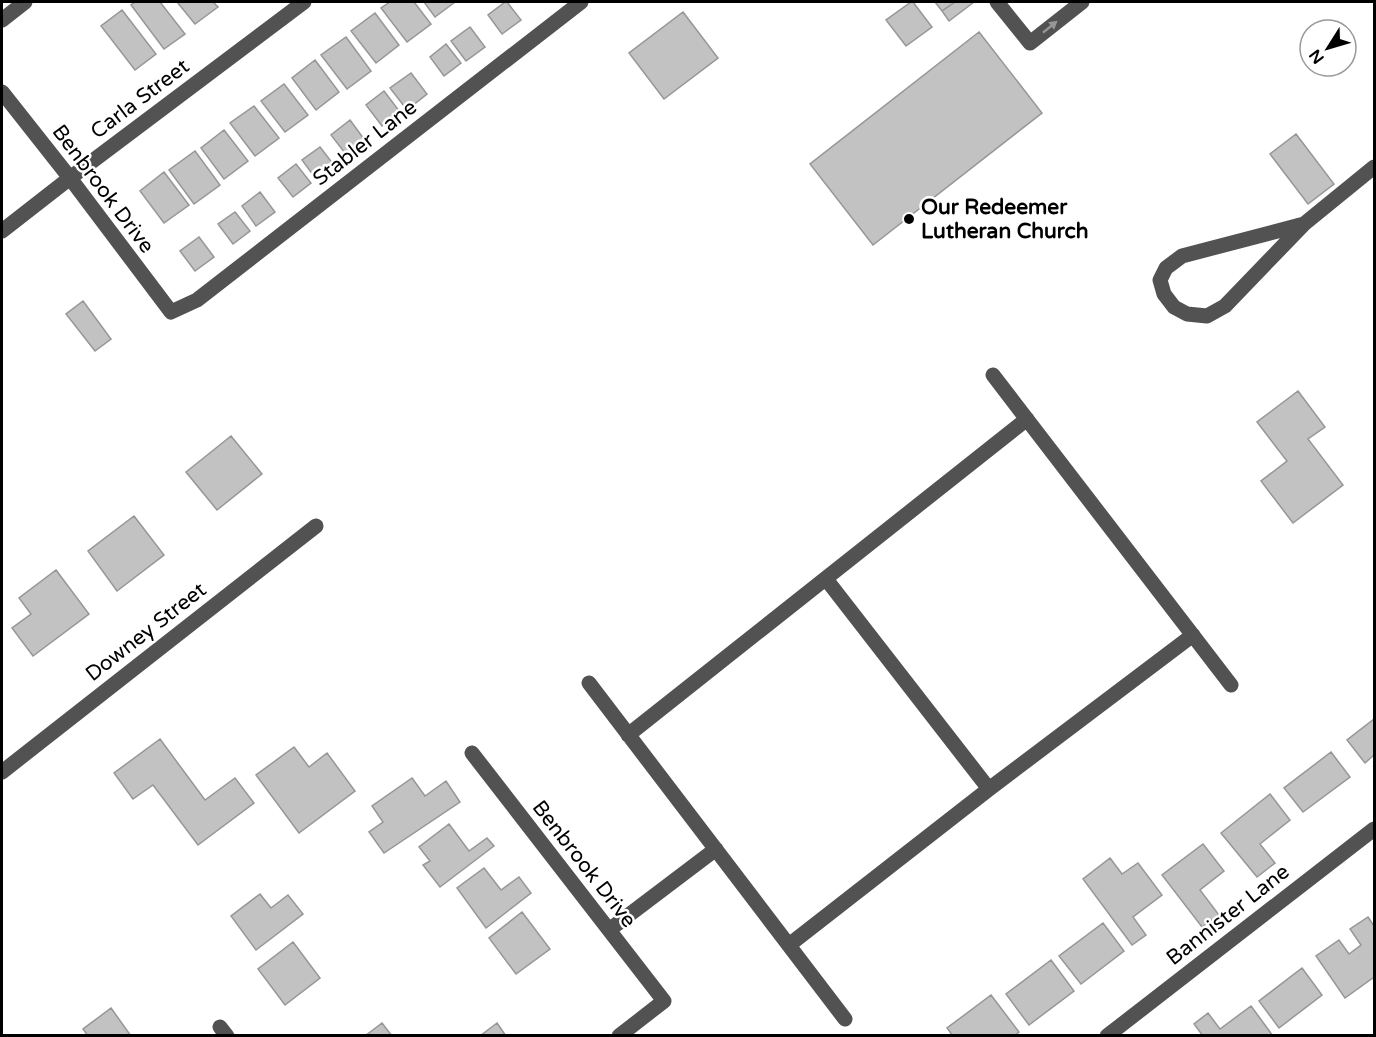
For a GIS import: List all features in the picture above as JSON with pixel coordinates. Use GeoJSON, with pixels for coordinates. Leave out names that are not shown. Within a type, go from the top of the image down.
{"type":"FeatureCollection","features":[{"type":"Feature","properties":{"kind":"street"},"geometry":{"type":"LineString","coordinates":[[2,20],[25,2]]}},
{"type":"Feature","properties":{"kind":"street","name":"Carla Street"},"geometry":{"type":"LineString","coordinates":[[2,231],[304,2]]}},
{"type":"Feature","properties":{"kind":"street","name":"Stabler Lane"},"geometry":{"type":"LineString","coordinates":[[171,312],[197,300],[581,2]]}},
{"type":"Feature","properties":{"kind":"street"},"geometry":{"type":"LineString","coordinates":[[997,2],[1030,43],[1082,2]]}},
{"type":"Feature","properties":{"kind":"street","name":"Benbrook Drive"},"geometry":{"type":"LineString","coordinates":[[2,92],[171,312]]}},
{"type":"Feature","properties":{"kind":"street"},"geometry":{"type":"LineString","coordinates":[[1304,224],[1182,256],[1166,268],[1160,280],[1164,294],[1174,307],[1187,315],[1207,316],[1225,306],[1304,224],[1374,167]]}},
{"type":"Feature","properties":{"kind":"street"},"geometry":{"type":"LineString","coordinates":[[993,375],[1231,685]]}},
{"type":"Feature","properties":{"kind":"street"},"geometry":{"type":"LineString","coordinates":[[628,735],[1027,419]]}},
{"type":"Feature","properties":{"kind":"street","name":"Downey Street"},"geometry":{"type":"LineString","coordinates":[[2,772],[315,526]]}},
{"type":"Feature","properties":{"kind":"street"},"geometry":{"type":"LineString","coordinates":[[826,579],[988,789]]}},
{"type":"Feature","properties":{"kind":"street"},"geometry":{"type":"LineString","coordinates":[[789,945],[988,789],[1193,635]]}},
{"type":"Feature","properties":{"kind":"street"},"geometry":{"type":"LineString","coordinates":[[589,683],[845,1018]]}},
{"type":"Feature","properties":{"kind":"street","name":"Benbrook Drive"},"geometry":{"type":"LineString","coordinates":[[472,753],[664,1001],[619,1035]]}},
{"type":"Feature","properties":{"kind":"street","name":"Bannister Lane"},"geometry":{"type":"LineString","coordinates":[[1107,1035],[1374,828]]}},
{"type":"Feature","properties":{"kind":"street"},"geometry":{"type":"LineString","coordinates":[[609,930],[716,849]]}},
{"type":"Feature","properties":{"kind":"building"},"geometry":{"type":"Polygon","coordinates":[[[135,2],[160,2],[185,34],[164,49],[131,5],[135,2]]]}},
{"type":"Feature","properties":{"kind":"building"},"geometry":{"type":"Polygon","coordinates":[[[177,2],[213,2],[218,7],[195,24],[177,2]]]}},
{"type":"Feature","properties":{"kind":"building"},"geometry":{"type":"Polygon","coordinates":[[[390,2],[414,2],[431,24],[407,42],[381,8],[390,2]]]}},
{"type":"Feature","properties":{"kind":"building"},"geometry":{"type":"Polygon","coordinates":[[[424,2],[455,2],[435,17],[424,2]]]}},
{"type":"Feature","properties":{"kind":"building"},"geometry":{"type":"Polygon","coordinates":[[[505,2],[521,20],[502,34],[488,15],[505,2]]]}},
{"type":"Feature","properties":{"kind":"building"},"geometry":{"type":"Polygon","coordinates":[[[911,2],[932,27],[906,46],[886,20],[911,2]]]}},
{"type":"Feature","properties":{"kind":"building"},"geometry":{"type":"Polygon","coordinates":[[[935,2],[955,2],[942,11],[935,2]]]}},
{"type":"Feature","properties":{"kind":"building"},"geometry":{"type":"Polygon","coordinates":[[[955,2],[974,2],[949,21],[942,11],[955,2]]]}},
{"type":"Feature","properties":{"kind":"building"},"geometry":{"type":"Polygon","coordinates":[[[122,10],[156,54],[135,70],[101,26],[122,10]]]}},
{"type":"Feature","properties":{"kind":"building"},"geometry":{"type":"Polygon","coordinates":[[[683,12],[718,58],[664,99],[629,53],[683,12]]]}},
{"type":"Feature","properties":{"kind":"building"},"geometry":{"type":"Polygon","coordinates":[[[375,13],[399,45],[376,63],[351,31],[375,13]]]}},
{"type":"Feature","properties":{"kind":"building"},"geometry":{"type":"Polygon","coordinates":[[[470,27],[485,47],[466,61],[451,41],[470,27]]]}},
{"type":"Feature","properties":{"kind":"building"},"geometry":{"type":"Polygon","coordinates":[[[979,32],[1042,113],[873,245],[810,164],[979,32]]]}},
{"type":"Feature","properties":{"kind":"building"},"geometry":{"type":"Polygon","coordinates":[[[346,37],[371,71],[347,89],[321,55],[346,37]]]}},
{"type":"Feature","properties":{"kind":"building"},"geometry":{"type":"Polygon","coordinates":[[[446,44],[461,63],[444,76],[430,57],[446,44]]]}},
{"type":"Feature","properties":{"kind":"building"},"geometry":{"type":"Polygon","coordinates":[[[315,60],[339,92],[316,110],[292,78],[315,60]]]}},
{"type":"Feature","properties":{"kind":"building"},"geometry":{"type":"Polygon","coordinates":[[[411,73],[427,94],[407,110],[390,88],[411,73]]]}},
{"type":"Feature","properties":{"kind":"building"},"geometry":{"type":"Polygon","coordinates":[[[284,84],[308,115],[285,132],[261,101],[284,84]]]}},
{"type":"Feature","properties":{"kind":"building"},"geometry":{"type":"Polygon","coordinates":[[[384,91],[400,112],[382,126],[366,105],[384,91]]]}},
{"type":"Feature","properties":{"kind":"building"},"geometry":{"type":"Polygon","coordinates":[[[254,106],[279,138],[255,156],[230,123],[254,106]]]}},
{"type":"Feature","properties":{"kind":"building"},"geometry":{"type":"Polygon","coordinates":[[[350,120],[367,143],[348,157],[331,135],[350,120]]]}},
{"type":"Feature","properties":{"kind":"building"},"geometry":{"type":"Polygon","coordinates":[[[224,130],[248,161],[224,179],[201,148],[224,130]]]}},
{"type":"Feature","properties":{"kind":"building"},"geometry":{"type":"Polygon","coordinates":[[[1296,134],[1334,184],[1308,204],[1270,154],[1296,134]]]}},
{"type":"Feature","properties":{"kind":"building"},"geometry":{"type":"Polygon","coordinates":[[[320,147],[334,165],[316,179],[302,160],[320,147]]]}},
{"type":"Feature","properties":{"kind":"building"},"geometry":{"type":"Polygon","coordinates":[[[195,151],[220,185],[194,204],[169,170],[195,151]]]}},
{"type":"Feature","properties":{"kind":"building"},"geometry":{"type":"Polygon","coordinates":[[[296,164],[311,183],[293,197],[278,178],[296,164]]]}},
{"type":"Feature","properties":{"kind":"building"},"geometry":{"type":"Polygon","coordinates":[[[164,172],[189,205],[164,223],[140,191],[164,172]]]}},
{"type":"Feature","properties":{"kind":"building"},"geometry":{"type":"Polygon","coordinates":[[[260,192],[275,212],[256,226],[242,206],[260,192]]]}},
{"type":"Feature","properties":{"kind":"building"},"geometry":{"type":"Polygon","coordinates":[[[235,212],[250,231],[233,244],[218,224],[235,212]]]}},
{"type":"Feature","properties":{"kind":"building"},"geometry":{"type":"Polygon","coordinates":[[[199,237],[214,257],[195,271],[180,251],[199,237]]]}},
{"type":"Feature","properties":{"kind":"building"},"geometry":{"type":"Polygon","coordinates":[[[83,301],[111,339],[95,351],[66,314],[83,301]]]}},
{"type":"Feature","properties":{"kind":"building"},"geometry":{"type":"Polygon","coordinates":[[[1298,391],[1325,427],[1308,439],[1343,485],[1293,523],[1261,481],[1287,461],[1257,422],[1298,391]]]}},
{"type":"Feature","properties":{"kind":"building"},"geometry":{"type":"Polygon","coordinates":[[[231,436],[262,474],[217,510],[186,472],[231,436]]]}},
{"type":"Feature","properties":{"kind":"building"},"geometry":{"type":"Polygon","coordinates":[[[134,516],[164,555],[117,591],[88,551],[134,516]]]}},
{"type":"Feature","properties":{"kind":"building"},"geometry":{"type":"Polygon","coordinates":[[[56,570],[89,614],[33,656],[12,628],[31,614],[19,598],[56,570]]]}},
{"type":"Feature","properties":{"kind":"building"},"geometry":{"type":"Polygon","coordinates":[[[1374,719],[1374,755],[1365,763],[1347,740],[1374,719]]]}},
{"type":"Feature","properties":{"kind":"building"},"geometry":{"type":"Polygon","coordinates":[[[160,739],[205,800],[235,778],[254,803],[198,845],[153,785],[133,799],[114,773],[160,739]]]}},
{"type":"Feature","properties":{"kind":"building"},"geometry":{"type":"Polygon","coordinates":[[[294,747],[309,767],[327,753],[355,791],[299,833],[256,775],[294,747]]]}},
{"type":"Feature","properties":{"kind":"building"},"geometry":{"type":"Polygon","coordinates":[[[1331,752],[1350,777],[1303,812],[1284,788],[1331,752]]]}},
{"type":"Feature","properties":{"kind":"building"},"geometry":{"type":"Polygon","coordinates":[[[412,778],[425,796],[446,781],[460,802],[384,853],[369,832],[383,822],[372,806],[412,778]]]}},
{"type":"Feature","properties":{"kind":"building"},"geometry":{"type":"Polygon","coordinates":[[[1270,794],[1290,820],[1260,844],[1275,863],[1257,877],[1221,833],[1270,794]]]}},
{"type":"Feature","properties":{"kind":"building"},"geometry":{"type":"Polygon","coordinates":[[[449,824],[469,851],[487,838],[494,846],[440,887],[423,865],[430,861],[419,847],[449,824]]]}},
{"type":"Feature","properties":{"kind":"building"},"geometry":{"type":"Polygon","coordinates":[[[1203,844],[1224,871],[1200,890],[1219,915],[1202,927],[1162,875],[1203,844]]]}},
{"type":"Feature","properties":{"kind":"building"},"geometry":{"type":"Polygon","coordinates":[[[1110,858],[1122,874],[1138,863],[1162,895],[1133,917],[1146,935],[1132,945],[1083,879],[1110,858]]]}},
{"type":"Feature","properties":{"kind":"building"},"geometry":{"type":"Polygon","coordinates":[[[484,868],[501,890],[519,877],[531,893],[486,928],[457,888],[484,868]]]}},
{"type":"Feature","properties":{"kind":"building"},"geometry":{"type":"Polygon","coordinates":[[[260,894],[271,908],[288,895],[303,914],[256,950],[231,916],[260,894]]]}},
{"type":"Feature","properties":{"kind":"building"},"geometry":{"type":"Polygon","coordinates":[[[522,912],[550,949],[516,974],[489,938],[522,912]]]}},
{"type":"Feature","properties":{"kind":"building"},"geometry":{"type":"Polygon","coordinates":[[[1368,917],[1374,926],[1374,977],[1345,998],[1316,956],[1339,940],[1349,954],[1361,945],[1350,929],[1368,917]]]}},
{"type":"Feature","properties":{"kind":"building"},"geometry":{"type":"Polygon","coordinates":[[[1103,923],[1124,951],[1081,984],[1059,956],[1103,923]]]}},
{"type":"Feature","properties":{"kind":"building"},"geometry":{"type":"Polygon","coordinates":[[[293,942],[320,978],[285,1005],[258,969],[293,942]]]}},
{"type":"Feature","properties":{"kind":"building"},"geometry":{"type":"Polygon","coordinates":[[[1051,960],[1074,991],[1029,1025],[1006,994],[1051,960]]]}},
{"type":"Feature","properties":{"kind":"building"},"geometry":{"type":"Polygon","coordinates":[[[1302,968],[1322,995],[1279,1028],[1259,1001],[1302,968]]]}},
{"type":"Feature","properties":{"kind":"building"},"geometry":{"type":"Polygon","coordinates":[[[991,995],[1019,1032],[1014,1036],[953,1036],[947,1028],[991,995]]]}},
{"type":"Feature","properties":{"kind":"building"},"geometry":{"type":"Polygon","coordinates":[[[1251,1006],[1273,1036],[1203,1036],[1194,1024],[1208,1013],[1220,1029],[1251,1006]]]}},
{"type":"Feature","properties":{"kind":"building"},"geometry":{"type":"Polygon","coordinates":[[[111,1008],[131,1036],[88,1036],[83,1029],[111,1008]]]}},
{"type":"Feature","properties":{"kind":"building"},"geometry":{"type":"Polygon","coordinates":[[[382,1023],[392,1036],[365,1036],[382,1023]]]}},
{"type":"Feature","properties":{"kind":"building"},"geometry":{"type":"Polygon","coordinates":[[[497,1023],[506,1036],[480,1036],[497,1023]]]}},
{"type":"Feature","properties":{"kind":"place","name":"Our Redeemer Lutheran Church"},"geometry":{"type":"Point","coordinates":[909,219]}}]}
